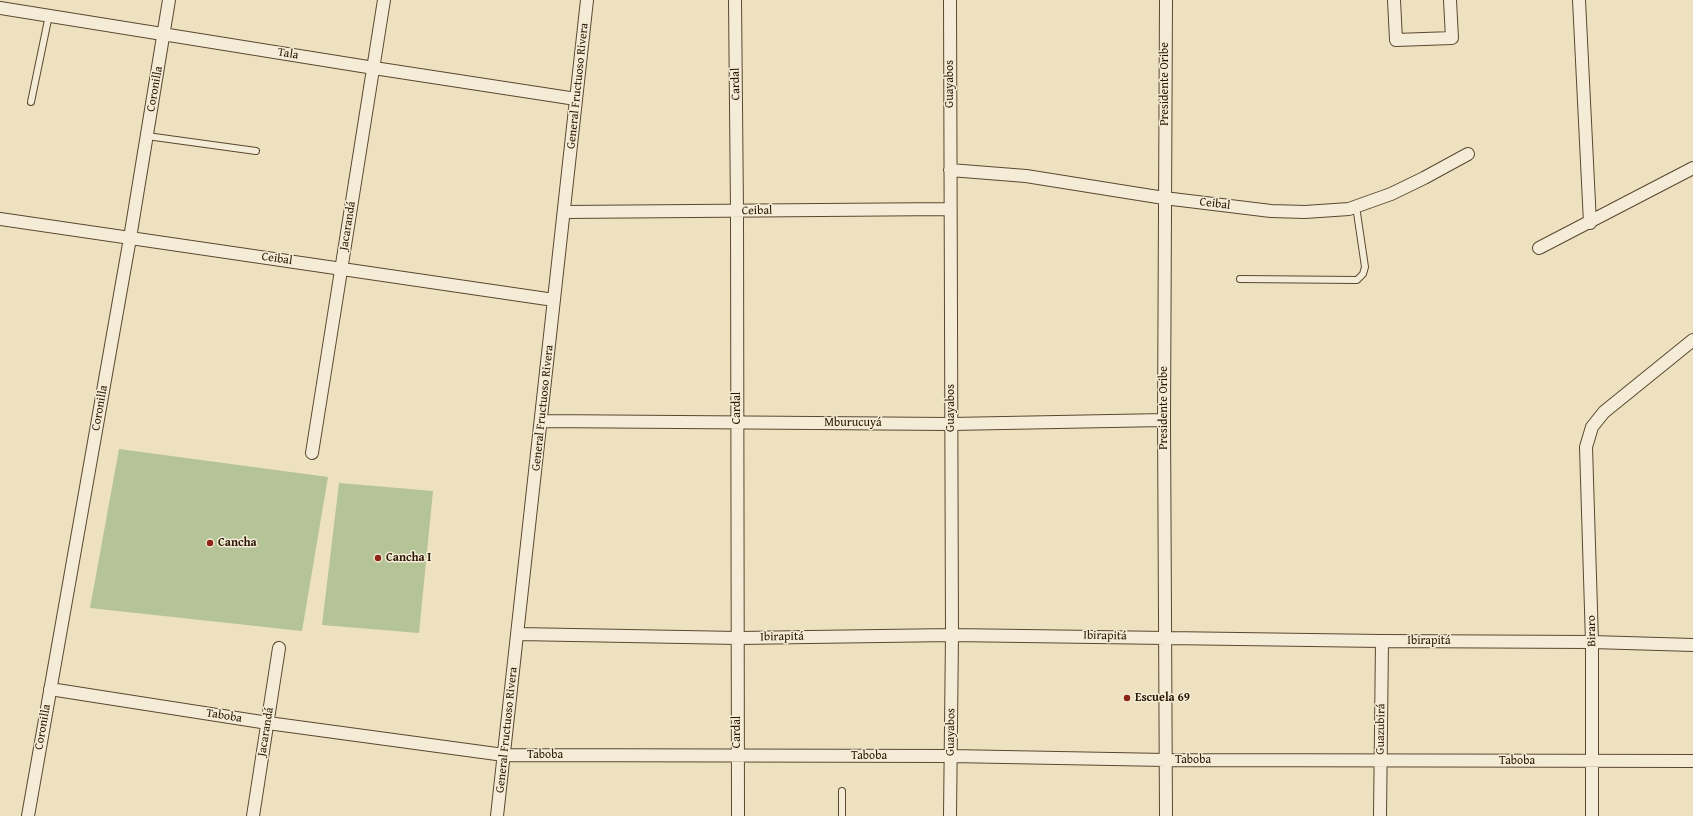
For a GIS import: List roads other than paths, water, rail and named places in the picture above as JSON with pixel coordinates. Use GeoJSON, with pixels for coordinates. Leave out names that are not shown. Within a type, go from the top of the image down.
{"type":"FeatureCollection","features":[{"type":"Feature","properties":{"kind":"street","name":"Coronilla"},"geometry":{"type":"LineString","coordinates":[[28,816],[130,238],[169,0]]}},
{"type":"Feature","properties":{"kind":"street","name":"Jacarandá"},"geometry":{"type":"LineString","coordinates":[[312,453],[384,0]]}},
{"type":"Feature","properties":{"kind":"street","name":"General Fructuoso Rivera"},"geometry":{"type":"LineString","coordinates":[[497,816],[588,0]]}},
{"type":"Feature","properties":{"kind":"street","name":"Cardal"},"geometry":{"type":"LineString","coordinates":[[735,0],[737,211],[738,816]]}},
{"type":"Feature","properties":{"kind":"street","name":"Guayabos"},"geometry":{"type":"LineString","coordinates":[[950,0],[952,635],[950,816]]}},
{"type":"Feature","properties":{"kind":"street","name":"Presidente Oribe"},"geometry":{"type":"LineString","coordinates":[[1166,0],[1164,198],[1164,637],[1166,816]]}},
{"type":"Feature","properties":{"kind":"street"},"geometry":{"type":"LineString","coordinates":[[1394,0],[1396,40],[1452,38],[1450,0]]}},
{"type":"Feature","properties":{"kind":"street"},"geometry":{"type":"LineString","coordinates":[[1579,0],[1590,223]]}},
{"type":"Feature","properties":{"kind":"street","name":"Tala"},"geometry":{"type":"LineString","coordinates":[[0,8],[576,99]]}},
{"type":"Feature","properties":{"kind":"street","name":"Ceibal"},"geometry":{"type":"LineString","coordinates":[[950,170],[1026,176],[1164,198],[1271,211],[1305,212],[1349,209],[1391,194],[1418,182],[1468,154]]}},
{"type":"Feature","properties":{"kind":"street"},"geometry":{"type":"LineString","coordinates":[[1539,248],[1590,223],[1693,168]]}},
{"type":"Feature","properties":{"kind":"street","name":"Ceibal"},"geometry":{"type":"LineString","coordinates":[[564,212],[950,209]]}},
{"type":"Feature","properties":{"kind":"street","name":"Ceibal"},"geometry":{"type":"LineString","coordinates":[[0,219],[554,300]]}},
{"type":"Feature","properties":{"kind":"street","name":"Biraro"},"geometry":{"type":"LineString","coordinates":[[1592,816],[1592,642],[1586,447],[1592,427],[1604,412],[1693,340]]}},
{"type":"Feature","properties":{"kind":"street","name":"Mburucuyá"},"geometry":{"type":"LineString","coordinates":[[542,421],[951,424],[1164,420]]}},
{"type":"Feature","properties":{"kind":"street","name":"Ibirapitá"},"geometry":{"type":"LineString","coordinates":[[518,634],[738,638],[952,635],[1382,641],[1592,642],[1693,645]]}},
{"type":"Feature","properties":{"kind":"street","name":"Guazubirá"},"geometry":{"type":"LineString","coordinates":[[1380,816],[1382,641]]}},
{"type":"Feature","properties":{"kind":"street","name":"Jacarandá"},"geometry":{"type":"LineString","coordinates":[[253,816],[279,648]]}},
{"type":"Feature","properties":{"kind":"street","name":"Taboba"},"geometry":{"type":"LineString","coordinates":[[50,689],[268,723],[504,755],[951,756],[1166,760],[1693,761]]}},
{"type":"Feature","properties":{"kind":"lane"},"geometry":{"type":"LineString","coordinates":[[31,102],[49,16]]}},
{"type":"Feature","properties":{"kind":"lane"},"geometry":{"type":"LineString","coordinates":[[146,136],[256,151]]}},
{"type":"Feature","properties":{"kind":"lane"},"geometry":{"type":"LineString","coordinates":[[1240,278],[1357,280],[1363,274],[1365,267],[1356,206]]}},
{"type":"Feature","properties":{"kind":"lane"},"geometry":{"type":"LineString","coordinates":[[842,791],[842,816]]}},
{"type":"Feature","properties":{"kind":"place","name":"Cancha"},"geometry":{"type":"Point","coordinates":[210,543]}},
{"type":"Feature","properties":{"kind":"place","name":"Cancha I"},"geometry":{"type":"Point","coordinates":[378,558]}},
{"type":"Feature","properties":{"kind":"place","name":"Escuela 69"},"geometry":{"type":"Point","coordinates":[1127,698]}}]}
